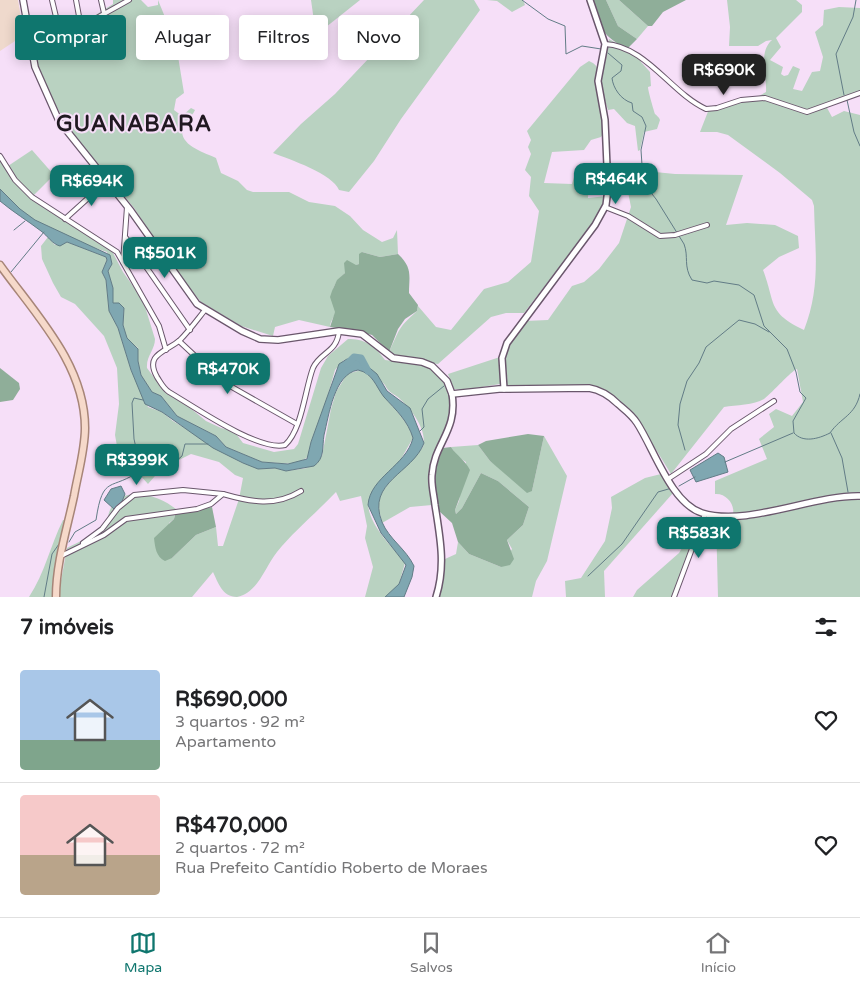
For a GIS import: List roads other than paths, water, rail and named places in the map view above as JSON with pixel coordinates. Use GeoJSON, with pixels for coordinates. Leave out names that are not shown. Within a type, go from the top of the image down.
{"type":"FeatureCollection","features":[{"type":"Feature","properties":{"kind":"main road"},"geometry":{"type":"LineString","coordinates":[[23,0],[32,57],[50,104],[70,136],[127,207],[187,293],[205,310],[248,335],[260,339],[278,340],[339,331],[366,336],[393,358],[422,362],[432,366],[447,381],[452,394],[504,389],[584,388],[601,391],[616,401],[636,421],[672,487],[684,503],[705,514],[744,514],[832,498],[860,496]]}},
{"type":"Feature","properties":{"kind":"main road"},"geometry":{"type":"LineString","coordinates":[[0,265],[70,365],[79,388],[84,410],[84,444],[61,556],[56,597]]}},
{"type":"Feature","properties":{"kind":"street"},"geometry":{"type":"LineString","coordinates":[[52,0],[56,15]]}},
{"type":"Feature","properties":{"kind":"street"},"geometry":{"type":"LineString","coordinates":[[76,0],[79,15]]}},
{"type":"Feature","properties":{"kind":"street"},"geometry":{"type":"LineString","coordinates":[[101,0],[104,13]]}},
{"type":"Feature","properties":{"kind":"street"},"geometry":{"type":"LineString","coordinates":[[101,15],[129,0]]}},
{"type":"Feature","properties":{"kind":"street"},"geometry":{"type":"LineString","coordinates":[[504,389],[502,358],[507,343],[595,225],[605,207],[608,189],[605,120],[598,81],[605,44],[590,0]]}},
{"type":"Feature","properties":{"kind":"street"},"geometry":{"type":"LineString","coordinates":[[605,44],[619,46],[640,57],[706,109],[717,108],[741,100],[765,98],[807,112],[860,93]]}},
{"type":"Feature","properties":{"kind":"street"},"geometry":{"type":"LineString","coordinates":[[0,156],[15,180],[27,193],[117,252],[159,326],[166,350]]}},
{"type":"Feature","properties":{"kind":"street"},"geometry":{"type":"LineString","coordinates":[[65,219],[106,181]]}},
{"type":"Feature","properties":{"kind":"street"},"geometry":{"type":"LineString","coordinates":[[123,262],[127,207]]}},
{"type":"Feature","properties":{"kind":"street"},"geometry":{"type":"LineString","coordinates":[[605,207],[628,216],[658,235],[676,235],[706,225]]}},
{"type":"Feature","properties":{"kind":"street"},"geometry":{"type":"LineString","coordinates":[[126,238],[190,330]]}},
{"type":"Feature","properties":{"kind":"street"},"geometry":{"type":"LineString","coordinates":[[205,310],[179,341],[155,358],[152,364],[153,371],[162,386],[169,392],[226,426],[261,442],[282,446],[290,439],[297,424],[313,369],[317,362],[337,343],[339,331]]}},
{"type":"Feature","properties":{"kind":"street"},"geometry":{"type":"LineString","coordinates":[[179,341],[219,378],[297,424]]}},
{"type":"Feature","properties":{"kind":"street"},"geometry":{"type":"LineString","coordinates":[[436,597],[441,582],[443,561],[432,473],[436,455],[452,424],[452,394]]}},
{"type":"Feature","properties":{"kind":"street"},"geometry":{"type":"LineString","coordinates":[[668,479],[706,454],[731,428],[774,401]]}},
{"type":"Feature","properties":{"kind":"street"},"geometry":{"type":"LineString","coordinates":[[76,548],[102,529],[118,508],[134,495],[192,490],[269,502],[287,499],[301,491]]}},
{"type":"Feature","properties":{"kind":"street"},"geometry":{"type":"LineString","coordinates":[[61,556],[104,535],[126,519],[196,509],[211,504],[223,494]]}},
{"type":"Feature","properties":{"kind":"street"},"geometry":{"type":"LineString","coordinates":[[674,597],[705,514]]}},
{"type":"Feature","properties":{"kind":"waterway"},"geometry":{"type":"LineString","coordinates":[[522,0],[548,19],[565,26],[566,54],[582,46],[601,49]]}},
{"type":"Feature","properties":{"kind":"waterway"},"geometry":{"type":"LineString","coordinates":[[844,95],[836,54],[853,17],[856,0]]}},
{"type":"Feature","properties":{"kind":"waterway"},"geometry":{"type":"LineString","coordinates":[[608,53],[622,65],[621,71],[612,78],[616,90],[624,99],[632,103],[633,111],[642,117],[646,126],[641,150],[642,165],[640,179],[656,199],[684,244],[687,266],[692,280],[739,285],[754,295],[764,326],[787,349],[796,372],[800,392],[806,398],[793,421],[794,433],[806,439],[821,437],[830,433],[855,407],[860,394]]}},
{"type":"Feature","properties":{"kind":"waterway"},"geometry":{"type":"LineString","coordinates":[[847,100],[854,132],[860,146]]}},
{"type":"Feature","properties":{"kind":"waterway"},"geometry":{"type":"LineString","coordinates":[[14,230],[25,221]]}},
{"type":"Feature","properties":{"kind":"waterway"},"geometry":{"type":"LineString","coordinates":[[11,272],[44,232]]}},
{"type":"Feature","properties":{"kind":"waterway"},"geometry":{"type":"LineString","coordinates":[[685,450],[678,425],[680,404],[687,381],[699,363],[706,347],[739,320],[755,324],[769,332]]}},
{"type":"Feature","properties":{"kind":"waterway"},"geometry":{"type":"LineString","coordinates":[[347,364],[354,357],[361,358],[368,371]]}},
{"type":"Feature","properties":{"kind":"waterway"},"geometry":{"type":"LineString","coordinates":[[420,431],[424,427],[422,409],[428,399],[444,386]]}},
{"type":"Feature","properties":{"kind":"waterway"},"geometry":{"type":"LineString","coordinates":[[69,542],[75,532],[96,520],[105,489],[131,477],[141,470],[134,439],[132,403],[134,398],[143,400]]}},
{"type":"Feature","properties":{"kind":"waterway"},"geometry":{"type":"LineString","coordinates":[[725,462],[793,433]]}},
{"type":"Feature","properties":{"kind":"waterway"},"geometry":{"type":"LineString","coordinates":[[831,433],[842,458],[848,492]]}},
{"type":"Feature","properties":{"kind":"waterway"},"geometry":{"type":"LineString","coordinates":[[161,474],[182,456],[185,444],[208,444]]}},
{"type":"Feature","properties":{"kind":"waterway"},"geometry":{"type":"LineString","coordinates":[[679,486],[695,477]]}},
{"type":"Feature","properties":{"kind":"waterway"},"geometry":{"type":"LineString","coordinates":[[588,576],[622,544],[658,492],[672,488]]}},
{"type":"Feature","properties":{"kind":"waterway"},"geometry":{"type":"LineString","coordinates":[[44,597],[52,554],[59,544]]}},
{"type":"Feature","properties":{"kind":"district","name":"GUANABARA"},"geometry":{"type":"Point","coordinates":[134,124]}}]}
